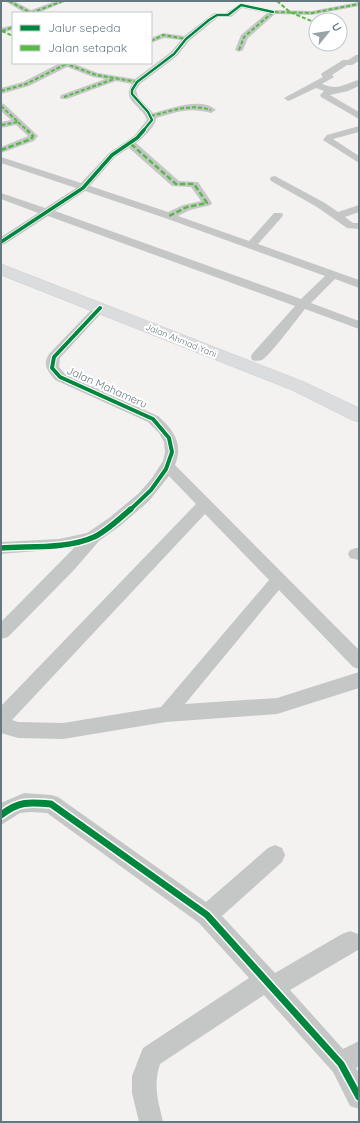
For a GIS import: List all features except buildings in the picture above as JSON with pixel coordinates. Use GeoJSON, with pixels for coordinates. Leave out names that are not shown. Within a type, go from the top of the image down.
{"type":"FeatureCollection","features":[{"type":"Feature","properties":{"kind":"highway","name":"Jalan Ahmad Yani"},"geometry":{"type":"LineString","coordinates":[[1,258],[257,357],[359,400]]}},
{"type":"Feature","properties":{"kind":"highway","name":"Jalan Ahmad Yani"},"geometry":{"type":"LineString","coordinates":[[1,269],[298,386],[359,416]]}},
{"type":"Feature","properties":{"kind":"street"},"geometry":{"type":"LineString","coordinates":[[9,1],[29,12]]}},
{"type":"Feature","properties":{"kind":"street"},"geometry":{"type":"LineString","coordinates":[[34,12],[63,1]]}},
{"type":"Feature","properties":{"kind":"street"},"geometry":{"type":"LineString","coordinates":[[277,1],[290,12],[308,20]]}},
{"type":"Feature","properties":{"kind":"street"},"geometry":{"type":"LineString","coordinates":[[1,242],[83,188],[112,155],[131,144],[152,120],[151,116],[132,93],[137,82],[174,54],[186,39],[214,16],[228,15],[239,6],[273,12],[312,13],[359,4]]}},
{"type":"Feature","properties":{"kind":"street"},"geometry":{"type":"LineString","coordinates":[[239,50],[244,37],[273,12]]}},
{"type":"Feature","properties":{"kind":"street"},"geometry":{"type":"LineString","coordinates":[[1,31],[12,26]]}},
{"type":"Feature","properties":{"kind":"street"},"geometry":{"type":"LineString","coordinates":[[1,31],[12,36]]}},
{"type":"Feature","properties":{"kind":"street"},"geometry":{"type":"LineString","coordinates":[[152,41],[164,35],[186,39]]}},
{"type":"Feature","properties":{"kind":"street"},"geometry":{"type":"LineString","coordinates":[[288,98],[300,94],[314,84],[330,77],[325,75],[346,62],[349,63],[359,57]]}},
{"type":"Feature","properties":{"kind":"street"},"geometry":{"type":"LineString","coordinates":[[1,91],[26,84],[63,64]]}},
{"type":"Feature","properties":{"kind":"street"},"geometry":{"type":"LineString","coordinates":[[67,64],[92,74],[137,82]]}},
{"type":"Feature","properties":{"kind":"street"},"geometry":{"type":"LineString","coordinates":[[64,97],[114,79]]}},
{"type":"Feature","properties":{"kind":"street"},"geometry":{"type":"LineString","coordinates":[[328,93],[345,89],[359,83]]}},
{"type":"Feature","properties":{"kind":"street"},"geometry":{"type":"LineString","coordinates":[[314,84],[328,93],[333,101],[359,116]]}},
{"type":"Feature","properties":{"kind":"street"},"geometry":{"type":"LineString","coordinates":[[1,106],[33,136],[32,139],[1,150]]}},
{"type":"Feature","properties":{"kind":"street"},"geometry":{"type":"LineString","coordinates":[[151,116],[190,107],[206,107],[211,110]]}},
{"type":"Feature","properties":{"kind":"street"},"geometry":{"type":"LineString","coordinates":[[1,125],[18,122]]}},
{"type":"Feature","properties":{"kind":"street"},"geometry":{"type":"LineString","coordinates":[[359,129],[330,137],[328,140],[359,160]]}},
{"type":"Feature","properties":{"kind":"street"},"geometry":{"type":"LineString","coordinates":[[131,144],[176,184],[190,183],[196,185],[207,203],[187,207],[169,216]]}},
{"type":"Feature","properties":{"kind":"street"},"geometry":{"type":"LineString","coordinates":[[1,160],[169,216],[359,284]]}},
{"type":"Feature","properties":{"kind":"street"},"geometry":{"type":"LineString","coordinates":[[275,179],[351,226],[359,226]]}},
{"type":"Feature","properties":{"kind":"street"},"geometry":{"type":"LineString","coordinates":[[1,196],[192,262],[359,325]]}},
{"type":"Feature","properties":{"kind":"street"},"geometry":{"type":"LineString","coordinates":[[337,216],[359,208]]}},
{"type":"Feature","properties":{"kind":"street"},"geometry":{"type":"LineString","coordinates":[[251,245],[278,215]]}},
{"type":"Feature","properties":{"kind":"street"},"geometry":{"type":"LineString","coordinates":[[257,357],[304,304],[333,275]]}},
{"type":"Feature","properties":{"kind":"street","name":"Jalan Mahameru"},"geometry":{"type":"LineString","coordinates":[[1,548],[64,544],[93,538],[122,516],[155,486],[168,466],[172,453],[171,444],[168,436],[153,419],[60,377],[52,368],[54,357],[100,308]]}},
{"type":"Feature","properties":{"kind":"street"},"geometry":{"type":"LineString","coordinates":[[168,466],[359,662]]}},
{"type":"Feature","properties":{"kind":"street"},"geometry":{"type":"LineString","coordinates":[[1,720],[205,504]]}},
{"type":"Feature","properties":{"kind":"street"},"geometry":{"type":"LineString","coordinates":[[2,632],[68,566],[93,538]]}},
{"type":"Feature","properties":{"kind":"street"},"geometry":{"type":"LineString","coordinates":[[166,714],[278,580]]}},
{"type":"Feature","properties":{"kind":"street"},"geometry":{"type":"LineString","coordinates":[[1,725],[18,730],[64,731],[166,714],[277,706],[359,680]]}},
{"type":"Feature","properties":{"kind":"street"},"geometry":{"type":"LineString","coordinates":[[1,815],[9,808],[24,802],[51,804],[207,915],[269,984],[350,1059],[359,1097]]}},
{"type":"Feature","properties":{"kind":"street"},"geometry":{"type":"LineString","coordinates":[[207,915],[275,855]]}},
{"type":"Feature","properties":{"kind":"street"},"geometry":{"type":"LineString","coordinates":[[151,1122],[144,1093],[144,1076],[151,1056],[269,984],[350,942]]}},
{"type":"Feature","properties":{"kind":"marked path"},"geometry":{"type":"LineString","coordinates":[[9,1],[29,12]]}},
{"type":"Feature","properties":{"kind":"marked path"},"geometry":{"type":"LineString","coordinates":[[34,12],[63,1]]}},
{"type":"Feature","properties":{"kind":"marked path"},"geometry":{"type":"LineString","coordinates":[[277,1],[290,12],[308,20]]}},
{"type":"Feature","properties":{"kind":"marked path"},"geometry":{"type":"LineString","coordinates":[[239,50],[244,37],[273,12],[312,13],[359,4]]}},
{"type":"Feature","properties":{"kind":"marked path"},"geometry":{"type":"LineString","coordinates":[[2,31],[12,27]]}},
{"type":"Feature","properties":{"kind":"marked path"},"geometry":{"type":"LineString","coordinates":[[2,31],[12,36]]}},
{"type":"Feature","properties":{"kind":"marked path"},"geometry":{"type":"LineString","coordinates":[[152,40],[163,35],[186,39]]}},
{"type":"Feature","properties":{"kind":"marked path"},"geometry":{"type":"LineString","coordinates":[[1,91],[26,84],[66,64]]}},
{"type":"Feature","properties":{"kind":"marked path"},"geometry":{"type":"LineString","coordinates":[[67,64],[96,75],[137,82]]}},
{"type":"Feature","properties":{"kind":"marked path"},"geometry":{"type":"LineString","coordinates":[[64,97],[114,79]]}},
{"type":"Feature","properties":{"kind":"marked path"},"geometry":{"type":"LineString","coordinates":[[1,106],[18,122],[1,125]]}},
{"type":"Feature","properties":{"kind":"marked path"},"geometry":{"type":"LineString","coordinates":[[151,116],[189,107],[211,110]]}},
{"type":"Feature","properties":{"kind":"marked path"},"geometry":{"type":"LineString","coordinates":[[1,150],[31,139],[33,136],[18,122]]}},
{"type":"Feature","properties":{"kind":"marked path"},"geometry":{"type":"LineString","coordinates":[[131,144],[176,184],[194,184],[207,203],[187,207],[169,216]]}},
{"type":"Feature","properties":{"kind":"cycle path"},"geometry":{"type":"LineString","coordinates":[[1,242],[83,188],[112,155],[137,138],[152,120],[148,112],[134,98],[132,90],[137,82],[174,54],[186,39],[217,15],[228,15],[241,5],[273,12]]}},
{"type":"Feature","properties":{"kind":"cycle path"},"geometry":{"type":"LineString","coordinates":[[1,548],[59,545],[92,538],[115,522],[144,497],[160,478],[170,461],[172,452],[171,442],[164,430],[153,419],[60,377],[52,368],[54,357],[100,308]]}},
{"type":"Feature","properties":{"kind":"cycle path"},"geometry":{"type":"LineString","coordinates":[[1,815],[19,804],[30,802],[51,804],[207,915],[341,1064],[359,1097]]}}]}
